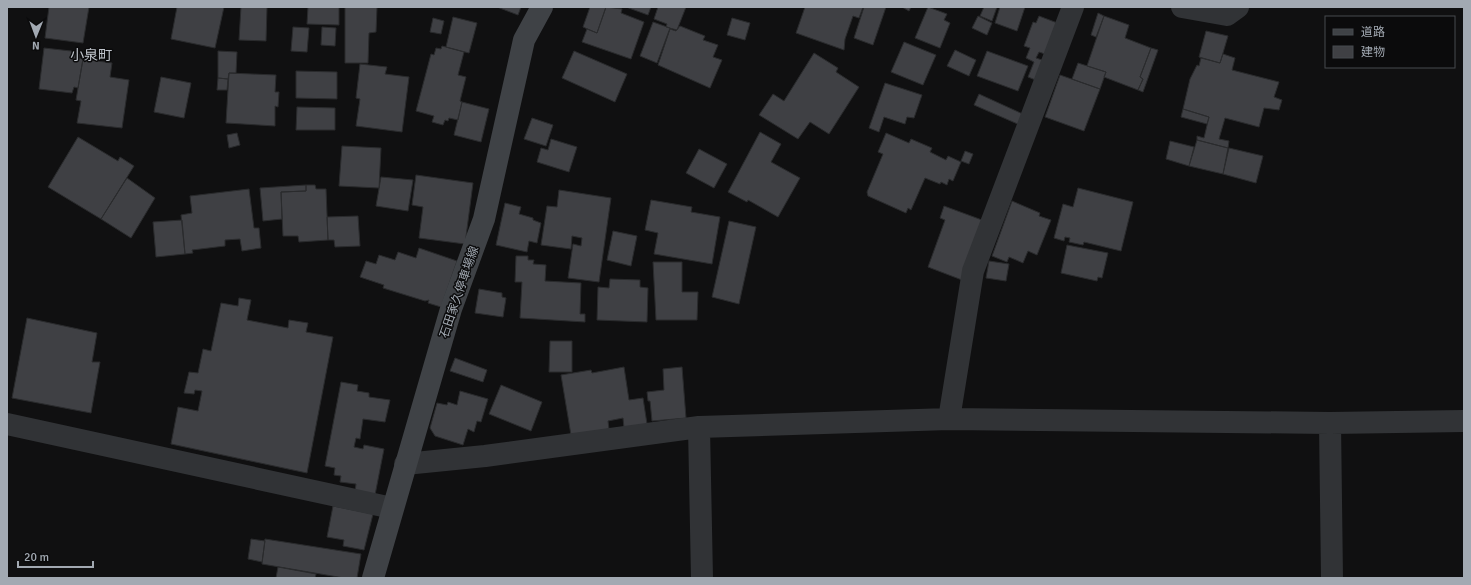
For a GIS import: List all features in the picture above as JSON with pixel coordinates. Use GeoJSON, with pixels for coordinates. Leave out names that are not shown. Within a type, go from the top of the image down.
{"type":"FeatureCollection","features":[{"type":"Feature","properties":{"kind":"main road","name":"石田家久停車場線"},"geometry":{"type":"LineString","coordinates":[[373,578],[392,508],[451,309],[484,219],[524,40],[542,7]]}},
{"type":"Feature","properties":{"kind":"street"},"geometry":{"type":"LineString","coordinates":[[949,419],[973,271],[1073,7]]}},
{"type":"Feature","properties":{"kind":"street"},"geometry":{"type":"LineString","coordinates":[[1182,7],[1227,15],[1238,7]]}},
{"type":"Feature","properties":{"kind":"street"},"geometry":{"type":"LineString","coordinates":[[405,464],[485,456],[699,427],[949,419],[1330,422],[1464,421]]}},
{"type":"Feature","properties":{"kind":"street"},"geometry":{"type":"LineString","coordinates":[[1330,422],[1332,578]]}},
{"type":"Feature","properties":{"kind":"street"},"geometry":{"type":"LineString","coordinates":[[7,424],[392,508]]}},
{"type":"Feature","properties":{"kind":"street"},"geometry":{"type":"LineString","coordinates":[[699,427],[702,578]]}},
{"type":"Feature","properties":{"kind":"building"},"geometry":{"type":"Polygon","coordinates":[[[49,7],[89,7],[83,43],[45,38],[49,7]]]}},
{"type":"Feature","properties":{"kind":"building"},"geometry":{"type":"Polygon","coordinates":[[[177,7],[224,7],[215,48],[171,39],[177,7]]]}},
{"type":"Feature","properties":{"kind":"building"},"geometry":{"type":"Polygon","coordinates":[[[241,7],[267,7],[266,41],[239,40],[241,7]]]}},
{"type":"Feature","properties":{"kind":"building"},"geometry":{"type":"Polygon","coordinates":[[[308,7],[339,7],[339,25],[307,24],[308,7]]]}},
{"type":"Feature","properties":{"kind":"building"},"geometry":{"type":"Polygon","coordinates":[[[345,7],[377,7],[376,32],[369,33],[368,63],[345,63],[345,7]]]}},
{"type":"Feature","properties":{"kind":"building"},"geometry":{"type":"Polygon","coordinates":[[[497,7],[521,7],[518,15],[497,7]]]}},
{"type":"Feature","properties":{"kind":"building"},"geometry":{"type":"Polygon","coordinates":[[[590,7],[606,7],[597,33],[583,27],[590,7]]]}},
{"type":"Feature","properties":{"kind":"building"},"geometry":{"type":"Polygon","coordinates":[[[606,7],[622,9],[621,13],[644,22],[631,59],[582,42],[587,29],[597,33],[606,7]]]}},
{"type":"Feature","properties":{"kind":"building"},"geometry":{"type":"Polygon","coordinates":[[[626,7],[651,7],[648,15],[626,7]]]}},
{"type":"Feature","properties":{"kind":"building"},"geometry":{"type":"Polygon","coordinates":[[[658,7],[686,7],[677,30],[666,27],[667,24],[654,19],[658,7]]]}},
{"type":"Feature","properties":{"kind":"building"},"geometry":{"type":"Polygon","coordinates":[[[805,7],[863,7],[859,18],[853,16],[845,39],[844,50],[796,33],[805,7]]]}},
{"type":"Feature","properties":{"kind":"building"},"geometry":{"type":"Polygon","coordinates":[[[864,7],[886,7],[873,45],[854,38],[864,7]]]}},
{"type":"Feature","properties":{"kind":"building"},"geometry":{"type":"Polygon","coordinates":[[[902,7],[911,7],[909,11],[902,7]]]}},
{"type":"Feature","properties":{"kind":"building"},"geometry":{"type":"Polygon","coordinates":[[[928,7],[947,14],[944,20],[950,23],[940,48],[915,38],[928,7]]]}},
{"type":"Feature","properties":{"kind":"building"},"geometry":{"type":"Polygon","coordinates":[[[984,7],[997,7],[992,21],[980,16],[984,7]]]}},
{"type":"Feature","properties":{"kind":"building"},"geometry":{"type":"Polygon","coordinates":[[[1000,7],[1025,7],[1017,31],[995,23],[1000,7]]]}},
{"type":"Feature","properties":{"kind":"building"},"geometry":{"type":"Polygon","coordinates":[[[1098,13],[1104,16],[1096,37],[1091,35],[1098,13]]]}},
{"type":"Feature","properties":{"kind":"building"},"geometry":{"type":"Polygon","coordinates":[[[978,16],[992,23],[987,35],[972,28],[978,16]]]}},
{"type":"Feature","properties":{"kind":"building"},"geometry":{"type":"Polygon","coordinates":[[[1039,16],[1060,24],[1048,55],[1039,52],[1036,58],[1045,61],[1038,81],[1028,77],[1034,62],[1026,58],[1030,48],[1024,46],[1033,22],[1036,23],[1039,16]]]}},
{"type":"Feature","properties":{"kind":"building"},"geometry":{"type":"Polygon","coordinates":[[[1104,16],[1129,25],[1125,38],[1151,48],[1140,77],[1143,79],[1138,90],[1104,77],[1106,72],[1087,66],[1104,16]]]}},
{"type":"Feature","properties":{"kind":"building"},"geometry":{"type":"Polygon","coordinates":[[[453,17],[477,23],[469,53],[446,47],[453,17]]]}},
{"type":"Feature","properties":{"kind":"building"},"geometry":{"type":"Polygon","coordinates":[[[433,18],[444,21],[441,34],[430,32],[433,18]]]}},
{"type":"Feature","properties":{"kind":"building"},"geometry":{"type":"Polygon","coordinates":[[[732,18],[750,23],[745,40],[727,35],[732,18]]]}},
{"type":"Feature","properties":{"kind":"building"},"geometry":{"type":"Polygon","coordinates":[[[653,22],[670,28],[657,63],[640,56],[653,22]]]}},
{"type":"Feature","properties":{"kind":"building"},"geometry":{"type":"Polygon","coordinates":[[[680,26],[705,36],[703,40],[718,45],[713,57],[722,60],[710,88],[658,65],[670,29],[676,31],[680,26]]]}},
{"type":"Feature","properties":{"kind":"building"},"geometry":{"type":"Polygon","coordinates":[[[293,27],[309,28],[307,52],[291,51],[293,27]]]}},
{"type":"Feature","properties":{"kind":"building"},"geometry":{"type":"Polygon","coordinates":[[[322,27],[336,28],[335,46],[321,45],[322,27]]]}},
{"type":"Feature","properties":{"kind":"building"},"geometry":{"type":"Polygon","coordinates":[[[1206,31],[1228,36],[1220,63],[1199,57],[1206,31]]]}},
{"type":"Feature","properties":{"kind":"building"},"geometry":{"type":"Polygon","coordinates":[[[904,42],[936,55],[923,85],[891,72],[904,42]]]}},
{"type":"Feature","properties":{"kind":"building"},"geometry":{"type":"Polygon","coordinates":[[[442,46],[464,52],[458,75],[466,77],[460,101],[462,102],[458,120],[449,118],[448,121],[445,120],[443,125],[432,122],[434,116],[416,111],[431,54],[434,55],[436,48],[441,49],[442,46]]]}},
{"type":"Feature","properties":{"kind":"building"},"geometry":{"type":"Polygon","coordinates":[[[44,48],[80,52],[79,58],[83,59],[78,88],[74,87],[72,93],[39,89],[44,48]]]}},
{"type":"Feature","properties":{"kind":"building"},"geometry":{"type":"Polygon","coordinates":[[[1151,48],[1158,50],[1143,92],[1138,90],[1143,79],[1140,77],[1151,48]]]}},
{"type":"Feature","properties":{"kind":"building"},"geometry":{"type":"Polygon","coordinates":[[[955,50],[976,60],[969,76],[947,66],[955,50]]]}},
{"type":"Feature","properties":{"kind":"building"},"geometry":{"type":"Polygon","coordinates":[[[218,51],[237,52],[236,73],[229,73],[228,79],[218,78],[218,51]]]}},
{"type":"Feature","properties":{"kind":"building"},"geometry":{"type":"Polygon","coordinates":[[[574,51],[627,74],[615,102],[562,78],[574,51]]]}},
{"type":"Feature","properties":{"kind":"building"},"geometry":{"type":"Polygon","coordinates":[[[987,51],[1028,66],[1018,91],[977,76],[987,51]]]}},
{"type":"Feature","properties":{"kind":"building"},"geometry":{"type":"Polygon","coordinates":[[[814,53],[838,68],[836,72],[859,87],[829,134],[810,122],[798,139],[759,115],[773,94],[784,101],[814,53]]]}},
{"type":"Feature","properties":{"kind":"building"},"geometry":{"type":"Polygon","coordinates":[[[1223,54],[1235,58],[1232,70],[1279,82],[1274,97],[1282,100],[1279,110],[1264,108],[1259,127],[1225,118],[1219,139],[1229,141],[1228,148],[1197,140],[1197,136],[1204,138],[1209,117],[1183,109],[1190,79],[1197,65],[1199,66],[1201,58],[1220,63],[1223,54]]]}},
{"type":"Feature","properties":{"kind":"building"},"geometry":{"type":"Polygon","coordinates":[[[83,59],[112,63],[110,77],[129,80],[122,128],[77,123],[81,101],[76,100],[83,59]]]}},
{"type":"Feature","properties":{"kind":"building"},"geometry":{"type":"Polygon","coordinates":[[[1078,63],[1106,72],[1100,89],[1072,79],[1078,63]]]}},
{"type":"Feature","properties":{"kind":"building"},"geometry":{"type":"Polygon","coordinates":[[[360,64],[387,67],[385,74],[409,77],[402,132],[356,126],[360,99],[356,98],[360,64]]]}},
{"type":"Feature","properties":{"kind":"building"},"geometry":{"type":"Polygon","coordinates":[[[296,71],[337,72],[337,99],[296,98],[296,71]]]}},
{"type":"Feature","properties":{"kind":"building"},"geometry":{"type":"Polygon","coordinates":[[[229,73],[276,75],[275,92],[279,92],[278,107],[275,106],[275,126],[226,123],[229,73]]]}},
{"type":"Feature","properties":{"kind":"building"},"geometry":{"type":"Polygon","coordinates":[[[1060,75],[1100,89],[1084,131],[1045,117],[1060,75]]]}},
{"type":"Feature","properties":{"kind":"building"},"geometry":{"type":"Polygon","coordinates":[[[161,77],[191,83],[184,118],[154,112],[161,77]]]}},
{"type":"Feature","properties":{"kind":"building"},"geometry":{"type":"Polygon","coordinates":[[[218,78],[228,79],[227,90],[217,90],[218,78]]]}},
{"type":"Feature","properties":{"kind":"building"},"geometry":{"type":"Polygon","coordinates":[[[885,83],[922,95],[914,118],[907,117],[905,124],[884,117],[879,132],[869,128],[885,83]]]}},
{"type":"Feature","properties":{"kind":"building"},"geometry":{"type":"Polygon","coordinates":[[[979,94],[1025,115],[1020,125],[974,105],[979,94]]]}},
{"type":"Feature","properties":{"kind":"building"},"geometry":{"type":"Polygon","coordinates":[[[462,102],[489,109],[481,142],[454,135],[462,102]]]}},
{"type":"Feature","properties":{"kind":"building"},"geometry":{"type":"Polygon","coordinates":[[[297,107],[335,108],[335,130],[296,130],[297,107]]]}},
{"type":"Feature","properties":{"kind":"building"},"geometry":{"type":"Polygon","coordinates":[[[1183,109],[1209,117],[1207,124],[1181,117],[1183,109]]]}},
{"type":"Feature","properties":{"kind":"building"},"geometry":{"type":"Polygon","coordinates":[[[532,118],[553,125],[546,146],[524,139],[532,118]]]}},
{"type":"Feature","properties":{"kind":"building"},"geometry":{"type":"Polygon","coordinates":[[[760,132],[781,144],[771,162],[800,178],[778,217],[748,200],[747,202],[728,192],[760,132]]]}},
{"type":"Feature","properties":{"kind":"building"},"geometry":{"type":"Polygon","coordinates":[[[237,133],[240,145],[229,148],[227,135],[237,133]]]}},
{"type":"Feature","properties":{"kind":"building"},"geometry":{"type":"Polygon","coordinates":[[[886,133],[909,143],[911,139],[932,148],[930,152],[946,160],[948,156],[961,162],[953,181],[949,179],[947,185],[925,178],[911,210],[908,208],[906,213],[868,196],[867,192],[883,154],[878,152],[886,133]]]}},
{"type":"Feature","properties":{"kind":"building"},"geometry":{"type":"Polygon","coordinates":[[[78,137],[118,161],[120,157],[134,166],[101,219],[48,187],[78,137]]]}},
{"type":"Feature","properties":{"kind":"building"},"geometry":{"type":"Polygon","coordinates":[[[551,139],[577,147],[569,172],[537,162],[541,148],[548,150],[551,139]]]}},
{"type":"Feature","properties":{"kind":"building"},"geometry":{"type":"Polygon","coordinates":[[[1197,140],[1228,148],[1223,174],[1189,166],[1197,140]]]}},
{"type":"Feature","properties":{"kind":"building"},"geometry":{"type":"Polygon","coordinates":[[[1170,141],[1194,147],[1189,166],[1166,159],[1170,141]]]}},
{"type":"Feature","properties":{"kind":"building"},"geometry":{"type":"Polygon","coordinates":[[[342,146],[381,148],[379,188],[339,186],[342,146]]]}},
{"type":"Feature","properties":{"kind":"building"},"geometry":{"type":"Polygon","coordinates":[[[1229,148],[1263,156],[1256,183],[1223,174],[1229,148]]]}},
{"type":"Feature","properties":{"kind":"building"},"geometry":{"type":"Polygon","coordinates":[[[699,149],[727,164],[714,188],[686,173],[699,149]]]}},
{"type":"Feature","properties":{"kind":"building"},"geometry":{"type":"Polygon","coordinates":[[[965,151],[973,154],[969,164],[961,161],[965,151]]]}},
{"type":"Feature","properties":{"kind":"building"},"geometry":{"type":"Polygon","coordinates":[[[416,175],[473,183],[465,244],[419,238],[423,207],[412,205],[416,175]]]}},
{"type":"Feature","properties":{"kind":"building"},"geometry":{"type":"Polygon","coordinates":[[[381,177],[413,180],[408,211],[376,206],[381,177]]]}},
{"type":"Feature","properties":{"kind":"building"},"geometry":{"type":"Polygon","coordinates":[[[127,178],[155,198],[131,238],[101,219],[127,178]]]}},
{"type":"Feature","properties":{"kind":"building"},"geometry":{"type":"Polygon","coordinates":[[[306,185],[315,185],[316,189],[326,189],[328,240],[299,242],[298,236],[283,236],[281,192],[306,191],[306,185]]]}},
{"type":"Feature","properties":{"kind":"building"},"geometry":{"type":"Polygon","coordinates":[[[306,185],[306,191],[281,192],[282,219],[263,221],[260,188],[306,185]]]}},
{"type":"Feature","properties":{"kind":"building"},"geometry":{"type":"Polygon","coordinates":[[[1078,188],[1133,202],[1121,251],[1084,242],[1083,245],[1069,242],[1070,238],[1065,237],[1064,241],[1054,238],[1063,204],[1073,207],[1078,188]]]}},
{"type":"Feature","properties":{"kind":"building"},"geometry":{"type":"Polygon","coordinates":[[[249,189],[254,228],[259,228],[261,248],[242,251],[240,239],[225,240],[225,246],[192,250],[193,253],[185,254],[181,215],[192,213],[190,196],[249,189]]]}},
{"type":"Feature","properties":{"kind":"building"},"geometry":{"type":"Polygon","coordinates":[[[559,190],[611,198],[599,282],[568,278],[573,244],[581,246],[582,238],[572,236],[571,249],[541,245],[547,206],[557,207],[559,190]]]}},
{"type":"Feature","properties":{"kind":"building"},"geometry":{"type":"Polygon","coordinates":[[[651,200],[692,207],[691,212],[720,217],[712,264],[654,254],[658,233],[645,230],[651,200]]]}},
{"type":"Feature","properties":{"kind":"building"},"geometry":{"type":"Polygon","coordinates":[[[1012,201],[1040,213],[1039,216],[1051,220],[1037,255],[1028,251],[1023,263],[1009,257],[1007,262],[992,256],[1012,201]]]}},
{"type":"Feature","properties":{"kind":"building"},"geometry":{"type":"Polygon","coordinates":[[[505,203],[521,207],[519,214],[533,218],[533,220],[541,223],[537,243],[529,241],[527,252],[496,245],[505,203]]]}},
{"type":"Feature","properties":{"kind":"building"},"geometry":{"type":"Polygon","coordinates":[[[944,206],[982,220],[962,280],[928,267],[945,220],[940,218],[944,206]]]}},
{"type":"Feature","properties":{"kind":"building"},"geometry":{"type":"Polygon","coordinates":[[[358,216],[360,246],[335,247],[334,240],[328,240],[327,217],[358,216]]]}},
{"type":"Feature","properties":{"kind":"building"},"geometry":{"type":"Polygon","coordinates":[[[182,220],[185,254],[156,257],[153,222],[182,220]]]}},
{"type":"Feature","properties":{"kind":"building"},"geometry":{"type":"Polygon","coordinates":[[[729,221],[756,227],[739,304],[712,297],[729,221]]]}},
{"type":"Feature","properties":{"kind":"building"},"geometry":{"type":"Polygon","coordinates":[[[613,231],[637,236],[631,266],[607,260],[613,231]]]}},
{"type":"Feature","properties":{"kind":"building"},"geometry":{"type":"Polygon","coordinates":[[[1067,245],[1108,253],[1102,278],[1098,277],[1097,281],[1061,273],[1067,245]]]}},
{"type":"Feature","properties":{"kind":"building"},"geometry":{"type":"Polygon","coordinates":[[[419,248],[457,261],[441,307],[428,303],[429,300],[425,301],[383,288],[384,285],[360,277],[366,261],[376,264],[379,255],[395,260],[398,252],[416,258],[419,248]]]}},
{"type":"Feature","properties":{"kind":"building"},"geometry":{"type":"Polygon","coordinates":[[[516,256],[528,256],[528,260],[534,260],[533,264],[546,265],[545,281],[581,283],[580,314],[585,314],[585,322],[520,318],[522,282],[515,282],[516,256]]]}},
{"type":"Feature","properties":{"kind":"building"},"geometry":{"type":"Polygon","coordinates":[[[989,261],[1009,264],[1006,281],[986,278],[989,261]]]}},
{"type":"Feature","properties":{"kind":"building"},"geometry":{"type":"Polygon","coordinates":[[[653,262],[682,262],[682,292],[698,292],[697,320],[656,320],[653,262]]]}},
{"type":"Feature","properties":{"kind":"building"},"geometry":{"type":"Polygon","coordinates":[[[610,279],[640,280],[640,287],[648,288],[647,322],[597,320],[598,287],[609,288],[610,279]]]}},
{"type":"Feature","properties":{"kind":"building"},"geometry":{"type":"Polygon","coordinates":[[[479,289],[502,293],[502,297],[506,298],[503,317],[475,313],[479,289]]]}},
{"type":"Feature","properties":{"kind":"building"},"geometry":{"type":"Polygon","coordinates":[[[239,298],[251,300],[247,320],[288,328],[289,320],[308,323],[306,332],[333,337],[307,473],[171,444],[178,407],[198,411],[202,391],[195,390],[194,394],[184,393],[189,372],[198,373],[203,349],[211,351],[221,303],[238,306],[239,298]]]}},
{"type":"Feature","properties":{"kind":"building"},"geometry":{"type":"Polygon","coordinates":[[[27,318],[97,333],[92,362],[100,362],[91,413],[12,398],[27,318]]]}},
{"type":"Feature","properties":{"kind":"building"},"geometry":{"type":"Polygon","coordinates":[[[550,341],[572,341],[572,372],[549,372],[550,341]]]}},
{"type":"Feature","properties":{"kind":"building"},"geometry":{"type":"Polygon","coordinates":[[[455,358],[487,370],[483,382],[450,371],[455,358]]]}},
{"type":"Feature","properties":{"kind":"building"},"geometry":{"type":"Polygon","coordinates":[[[624,367],[629,400],[643,398],[647,424],[624,428],[623,418],[608,421],[609,429],[571,435],[561,375],[591,370],[592,373],[624,367]]]}},
{"type":"Feature","properties":{"kind":"building"},"geometry":{"type":"Polygon","coordinates":[[[682,367],[686,418],[652,421],[650,401],[648,401],[647,392],[664,390],[663,369],[682,367]]]}},
{"type":"Feature","properties":{"kind":"building"},"geometry":{"type":"Polygon","coordinates":[[[341,382],[358,385],[357,391],[369,393],[369,397],[390,400],[385,422],[363,419],[360,439],[356,438],[354,447],[363,449],[364,445],[384,449],[375,495],[355,492],[356,484],[340,482],[341,476],[334,475],[335,468],[325,466],[341,382]]]}},
{"type":"Feature","properties":{"kind":"building"},"geometry":{"type":"Polygon","coordinates":[[[501,385],[542,402],[531,431],[489,414],[501,385]]]}},
{"type":"Feature","properties":{"kind":"building"},"geometry":{"type":"Polygon","coordinates":[[[460,391],[488,399],[481,422],[477,421],[474,432],[468,429],[463,445],[435,436],[430,428],[437,403],[447,405],[448,402],[457,405],[460,391]]]}},
{"type":"Feature","properties":{"kind":"building"},"geometry":{"type":"Polygon","coordinates":[[[333,506],[373,514],[364,550],[343,546],[344,540],[327,537],[333,506]]]}},
{"type":"Feature","properties":{"kind":"building"},"geometry":{"type":"Polygon","coordinates":[[[251,539],[265,541],[262,562],[248,559],[251,539]]]}},
{"type":"Feature","properties":{"kind":"building"},"geometry":{"type":"Polygon","coordinates":[[[265,539],[361,554],[357,578],[344,578],[262,564],[265,539]]]}},
{"type":"Feature","properties":{"kind":"building"},"geometry":{"type":"Polygon","coordinates":[[[278,567],[316,574],[315,578],[276,578],[278,567]]]}},
{"type":"Feature","properties":{"kind":"district","name":"小泉町"},"geometry":{"type":"Point","coordinates":[91,55]}}]}
